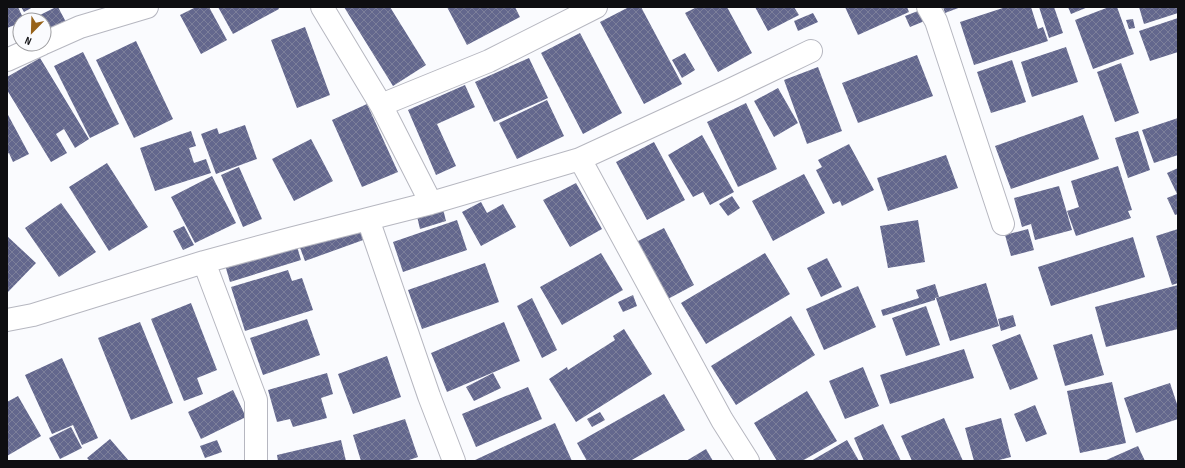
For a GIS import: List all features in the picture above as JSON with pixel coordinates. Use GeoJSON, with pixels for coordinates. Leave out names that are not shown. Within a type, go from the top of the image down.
{"type":"FeatureCollection","features":[{"type":"Feature","properties":{"kind":"street"},"geometry":{"type":"LineString","coordinates":[[52,40],[80,27],[147,7]]}},
{"type":"Feature","properties":{"kind":"street"},"geometry":{"type":"LineString","coordinates":[[322,7],[381,105],[431,203]]}},
{"type":"Feature","properties":{"kind":"street"},"geometry":{"type":"LineString","coordinates":[[381,105],[489,61],[596,7]]}},
{"type":"Feature","properties":{"kind":"street"},"geometry":{"type":"LineString","coordinates":[[928,7],[936,21],[1003,224]]}},
{"type":"Feature","properties":{"kind":"street"},"geometry":{"type":"LineString","coordinates":[[7,320],[33,315],[204,262],[431,203],[580,159],[811,51]]}},
{"type":"Feature","properties":{"kind":"street"},"geometry":{"type":"LineString","coordinates":[[7,60],[25,52]]}},
{"type":"Feature","properties":{"kind":"street"},"geometry":{"type":"LineString","coordinates":[[580,159],[722,420],[748,461]]}},
{"type":"Feature","properties":{"kind":"street"},"geometry":{"type":"LineString","coordinates":[[368,219],[429,396],[454,461]]}},
{"type":"Feature","properties":{"kind":"street"},"geometry":{"type":"LineString","coordinates":[[204,262],[256,400],[256,461]]}},
{"type":"Feature","properties":{"kind":"building"},"geometry":{"type":"Polygon","coordinates":[[[7,7],[18,7],[20,12],[12,12],[12,26],[7,28],[7,7]]]}},
{"type":"Feature","properties":{"kind":"building"},"geometry":{"type":"Polygon","coordinates":[[[21,7],[33,7],[24,12],[21,7]]]}},
{"type":"Feature","properties":{"kind":"building"},"geometry":{"type":"Polygon","coordinates":[[[58,7],[67,24],[52,32],[52,12],[46,12],[58,7]]]}},
{"type":"Feature","properties":{"kind":"building"},"geometry":{"type":"Polygon","coordinates":[[[196,7],[209,7],[227,40],[201,54],[180,15],[196,7]]]}},
{"type":"Feature","properties":{"kind":"building"},"geometry":{"type":"Polygon","coordinates":[[[218,7],[278,7],[279,9],[233,34],[218,7]]]}},
{"type":"Feature","properties":{"kind":"building"},"geometry":{"type":"Polygon","coordinates":[[[344,7],[390,7],[426,65],[393,86],[344,7]]]}},
{"type":"Feature","properties":{"kind":"building"},"geometry":{"type":"Polygon","coordinates":[[[447,7],[515,7],[520,17],[467,45],[447,7]]]}},
{"type":"Feature","properties":{"kind":"building"},"geometry":{"type":"Polygon","coordinates":[[[629,7],[641,7],[682,84],[644,104],[600,22],[629,7]]]}},
{"type":"Feature","properties":{"kind":"building"},"geometry":{"type":"Polygon","coordinates":[[[697,7],[727,7],[752,53],[718,72],[685,13],[697,7]]]}},
{"type":"Feature","properties":{"kind":"building"},"geometry":{"type":"Polygon","coordinates":[[[755,7],[794,7],[799,15],[768,31],[755,7]]]}},
{"type":"Feature","properties":{"kind":"building"},"geometry":{"type":"Polygon","coordinates":[[[845,7],[907,7],[909,12],[858,35],[845,7]]]}},
{"type":"Feature","properties":{"kind":"building"},"geometry":{"type":"Polygon","coordinates":[[[943,7],[961,7],[945,13],[943,7]]]}},
{"type":"Feature","properties":{"kind":"building"},"geometry":{"type":"Polygon","coordinates":[[[1006,7],[1031,7],[1038,29],[1043,27],[1048,41],[974,65],[960,22],[1006,7]]]}},
{"type":"Feature","properties":{"kind":"building"},"geometry":{"type":"Polygon","coordinates":[[[1039,7],[1054,7],[1063,33],[1049,38],[1039,7]]]}},
{"type":"Feature","properties":{"kind":"building"},"geometry":{"type":"Polygon","coordinates":[[[1068,7],[1088,7],[1071,14],[1068,7]]]}},
{"type":"Feature","properties":{"kind":"building"},"geometry":{"type":"Polygon","coordinates":[[[1109,7],[1117,7],[1134,54],[1093,69],[1075,20],[1109,7]]]}},
{"type":"Feature","properties":{"kind":"building"},"geometry":{"type":"Polygon","coordinates":[[[1139,7],[1178,7],[1178,13],[1144,24],[1139,7]]]}},
{"type":"Feature","properties":{"kind":"building"},"geometry":{"type":"Polygon","coordinates":[[[923,9],[927,20],[910,27],[905,16],[923,9]]]}},
{"type":"Feature","properties":{"kind":"building"},"geometry":{"type":"Polygon","coordinates":[[[813,13],[818,22],[798,31],[794,21],[813,13]]]}},
{"type":"Feature","properties":{"kind":"building"},"geometry":{"type":"Polygon","coordinates":[[[1178,18],[1178,52],[1150,61],[1139,31],[1178,18]]]}},
{"type":"Feature","properties":{"kind":"building"},"geometry":{"type":"Polygon","coordinates":[[[1133,19],[1135,28],[1129,29],[1126,20],[1133,19]]]}},
{"type":"Feature","properties":{"kind":"building"},"geometry":{"type":"Polygon","coordinates":[[[305,27],[330,95],[297,108],[271,40],[305,27]]]}},
{"type":"Feature","properties":{"kind":"building"},"geometry":{"type":"Polygon","coordinates":[[[580,33],[622,113],[583,134],[541,53],[580,33]]]}},
{"type":"Feature","properties":{"kind":"building"},"geometry":{"type":"Polygon","coordinates":[[[136,41],[173,119],[134,138],[96,60],[136,41]]]}},
{"type":"Feature","properties":{"kind":"building"},"geometry":{"type":"Polygon","coordinates":[[[1066,47],[1078,82],[1032,97],[1021,62],[1066,47]]]}},
{"type":"Feature","properties":{"kind":"building"},"geometry":{"type":"Polygon","coordinates":[[[83,52],[119,124],[90,138],[54,66],[83,52]]]}},
{"type":"Feature","properties":{"kind":"building"},"geometry":{"type":"Polygon","coordinates":[[[685,53],[695,70],[682,78],[672,60],[685,53]]]}},
{"type":"Feature","properties":{"kind":"building"},"geometry":{"type":"Polygon","coordinates":[[[917,55],[933,96],[858,123],[842,83],[917,55]]]}},
{"type":"Feature","properties":{"kind":"building"},"geometry":{"type":"Polygon","coordinates":[[[40,58],[89,139],[75,148],[64,129],[56,134],[67,153],[51,162],[7,90],[7,77],[40,58]]]}},
{"type":"Feature","properties":{"kind":"building"},"geometry":{"type":"Polygon","coordinates":[[[529,58],[548,98],[494,122],[475,82],[529,58]]]}},
{"type":"Feature","properties":{"kind":"building"},"geometry":{"type":"Polygon","coordinates":[[[1012,60],[1026,102],[991,113],[977,72],[1012,60]]]}},
{"type":"Feature","properties":{"kind":"building"},"geometry":{"type":"Polygon","coordinates":[[[1121,63],[1139,113],[1115,122],[1097,72],[1121,63]]]}},
{"type":"Feature","properties":{"kind":"building"},"geometry":{"type":"Polygon","coordinates":[[[818,67],[842,131],[807,144],[784,80],[818,67]]]}},
{"type":"Feature","properties":{"kind":"building"},"geometry":{"type":"Polygon","coordinates":[[[465,85],[475,107],[437,124],[456,166],[436,175],[408,110],[465,85]]]}},
{"type":"Feature","properties":{"kind":"building"},"geometry":{"type":"Polygon","coordinates":[[[778,88],[798,123],[774,137],[754,101],[778,88]]]}},
{"type":"Feature","properties":{"kind":"building"},"geometry":{"type":"Polygon","coordinates":[[[547,100],[564,136],[517,159],[499,123],[547,100]]]}},
{"type":"Feature","properties":{"kind":"building"},"geometry":{"type":"Polygon","coordinates":[[[746,103],[777,169],[738,187],[707,122],[746,103]]]}},
{"type":"Feature","properties":{"kind":"building"},"geometry":{"type":"Polygon","coordinates":[[[367,104],[398,172],[362,187],[332,120],[367,104]]]}},
{"type":"Feature","properties":{"kind":"building"},"geometry":{"type":"Polygon","coordinates":[[[7,113],[29,154],[13,162],[9,153],[7,154],[7,113]]]}},
{"type":"Feature","properties":{"kind":"building"},"geometry":{"type":"Polygon","coordinates":[[[1083,115],[1099,159],[1011,189],[995,146],[1083,115]]]}},
{"type":"Feature","properties":{"kind":"building"},"geometry":{"type":"Polygon","coordinates":[[[1178,118],[1178,155],[1154,163],[1142,130],[1178,118]]]}},
{"type":"Feature","properties":{"kind":"building"},"geometry":{"type":"Polygon","coordinates":[[[245,125],[257,159],[216,174],[201,134],[217,128],[219,134],[245,125]]]}},
{"type":"Feature","properties":{"kind":"building"},"geometry":{"type":"Polygon","coordinates":[[[191,131],[196,146],[189,148],[194,163],[206,159],[211,173],[155,191],[140,148],[191,131]]]}},
{"type":"Feature","properties":{"kind":"building"},"geometry":{"type":"Polygon","coordinates":[[[1138,131],[1150,170],[1128,178],[1115,138],[1138,131]]]}},
{"type":"Feature","properties":{"kind":"building"},"geometry":{"type":"Polygon","coordinates":[[[702,135],[734,192],[710,205],[703,192],[693,197],[668,155],[702,135]]]}},
{"type":"Feature","properties":{"kind":"building"},"geometry":{"type":"Polygon","coordinates":[[[311,139],[333,181],[294,201],[272,159],[311,139]]]}},
{"type":"Feature","properties":{"kind":"building"},"geometry":{"type":"Polygon","coordinates":[[[654,142],[685,200],[647,220],[616,162],[654,142]]]}},
{"type":"Feature","properties":{"kind":"building"},"geometry":{"type":"Polygon","coordinates":[[[849,144],[874,190],[842,206],[840,201],[833,204],[816,170],[822,167],[818,160],[849,144]]]}},
{"type":"Feature","properties":{"kind":"building"},"geometry":{"type":"Polygon","coordinates":[[[946,155],[958,188],[888,211],[877,178],[946,155]]]}},
{"type":"Feature","properties":{"kind":"building"},"geometry":{"type":"Polygon","coordinates":[[[107,163],[148,227],[109,251],[69,187],[107,163]]]}},
{"type":"Feature","properties":{"kind":"building"},"geometry":{"type":"Polygon","coordinates":[[[1118,166],[1132,210],[1128,211],[1131,218],[1076,236],[1067,211],[1079,207],[1071,181],[1118,166]]]}},
{"type":"Feature","properties":{"kind":"building"},"geometry":{"type":"Polygon","coordinates":[[[239,167],[262,219],[243,227],[221,175],[239,167]]]}},
{"type":"Feature","properties":{"kind":"building"},"geometry":{"type":"Polygon","coordinates":[[[1178,168],[1178,214],[1175,215],[1167,198],[1177,194],[1167,173],[1178,168]]]}},
{"type":"Feature","properties":{"kind":"building"},"geometry":{"type":"Polygon","coordinates":[[[804,174],[825,213],[773,241],[752,201],[804,174]]]}},
{"type":"Feature","properties":{"kind":"building"},"geometry":{"type":"Polygon","coordinates":[[[212,176],[236,223],[195,243],[171,197],[212,176]]]}},
{"type":"Feature","properties":{"kind":"building"},"geometry":{"type":"Polygon","coordinates":[[[576,183],[602,229],[570,247],[543,200],[576,183]]]}},
{"type":"Feature","properties":{"kind":"building"},"geometry":{"type":"Polygon","coordinates":[[[1059,186],[1072,230],[1035,240],[1031,224],[1022,227],[1014,198],[1059,186]]]}},
{"type":"Feature","properties":{"kind":"building"},"geometry":{"type":"Polygon","coordinates":[[[732,196],[740,208],[728,216],[719,204],[732,196]]]}},
{"type":"Feature","properties":{"kind":"building"},"geometry":{"type":"Polygon","coordinates":[[[481,202],[487,213],[503,204],[516,227],[481,246],[462,212],[481,202]]]}},
{"type":"Feature","properties":{"kind":"building"},"geometry":{"type":"Polygon","coordinates":[[[61,203],[96,252],[59,277],[25,228],[61,203]]]}},
{"type":"Feature","properties":{"kind":"building"},"geometry":{"type":"Polygon","coordinates":[[[442,205],[446,221],[420,229],[416,212],[442,205]]]}},
{"type":"Feature","properties":{"kind":"building"},"geometry":{"type":"Polygon","coordinates":[[[457,220],[467,250],[403,272],[393,242],[457,220]]]}},
{"type":"Feature","properties":{"kind":"building"},"geometry":{"type":"Polygon","coordinates":[[[918,220],[925,262],[888,268],[880,226],[918,220]]]}},
{"type":"Feature","properties":{"kind":"building"},"geometry":{"type":"Polygon","coordinates":[[[361,223],[366,239],[305,261],[299,245],[361,223]]]}},
{"type":"Feature","properties":{"kind":"building"},"geometry":{"type":"Polygon","coordinates":[[[184,226],[194,245],[183,250],[173,231],[184,226]]]}},
{"type":"Feature","properties":{"kind":"building"},"geometry":{"type":"Polygon","coordinates":[[[664,228],[694,285],[666,300],[636,242],[664,228]]]}},
{"type":"Feature","properties":{"kind":"building"},"geometry":{"type":"Polygon","coordinates":[[[1028,229],[1034,250],[1011,256],[1005,235],[1028,229]]]}},
{"type":"Feature","properties":{"kind":"building"},"geometry":{"type":"Polygon","coordinates":[[[1178,229],[1178,283],[1172,285],[1156,236],[1178,229]]]}},
{"type":"Feature","properties":{"kind":"building"},"geometry":{"type":"Polygon","coordinates":[[[7,236],[36,263],[7,293],[7,236]]]}},
{"type":"Feature","properties":{"kind":"building"},"geometry":{"type":"Polygon","coordinates":[[[1133,237],[1145,277],[1051,306],[1038,267],[1133,237]]]}},
{"type":"Feature","properties":{"kind":"building"},"geometry":{"type":"Polygon","coordinates":[[[296,243],[301,260],[230,282],[225,265],[296,243]]]}},
{"type":"Feature","properties":{"kind":"building"},"geometry":{"type":"Polygon","coordinates":[[[601,253],[623,290],[562,325],[540,287],[601,253]]]}},
{"type":"Feature","properties":{"kind":"building"},"geometry":{"type":"Polygon","coordinates":[[[765,253],[790,294],[706,344],[681,303],[765,253]]]}},
{"type":"Feature","properties":{"kind":"building"},"geometry":{"type":"Polygon","coordinates":[[[827,258],[842,287],[821,297],[807,268],[827,258]]]}},
{"type":"Feature","properties":{"kind":"building"},"geometry":{"type":"Polygon","coordinates":[[[485,263],[499,302],[422,329],[408,290],[485,263]]]}},
{"type":"Feature","properties":{"kind":"building"},"geometry":{"type":"Polygon","coordinates":[[[288,270],[292,281],[302,278],[313,310],[245,331],[231,287],[288,270]]]}},
{"type":"Feature","properties":{"kind":"building"},"geometry":{"type":"Polygon","coordinates":[[[986,283],[999,326],[950,341],[936,298],[986,283]]]}},
{"type":"Feature","properties":{"kind":"building"},"geometry":{"type":"Polygon","coordinates":[[[935,284],[939,297],[935,298],[935,300],[883,316],[881,310],[919,298],[916,290],[935,284]]]}},
{"type":"Feature","properties":{"kind":"building"},"geometry":{"type":"Polygon","coordinates":[[[1178,285],[1178,329],[1106,347],[1095,307],[1178,285]]]}},
{"type":"Feature","properties":{"kind":"building"},"geometry":{"type":"Polygon","coordinates":[[[858,286],[876,327],[824,350],[806,309],[858,286]]]}},
{"type":"Feature","properties":{"kind":"building"},"geometry":{"type":"Polygon","coordinates":[[[633,295],[637,306],[623,312],[618,302],[633,295]]]}},
{"type":"Feature","properties":{"kind":"building"},"geometry":{"type":"Polygon","coordinates":[[[532,298],[557,350],[542,358],[517,306],[532,298]]]}},
{"type":"Feature","properties":{"kind":"building"},"geometry":{"type":"Polygon","coordinates":[[[191,303],[217,370],[197,378],[203,394],[184,401],[151,319],[191,303]]]}},
{"type":"Feature","properties":{"kind":"building"},"geometry":{"type":"Polygon","coordinates":[[[926,306],[940,345],[906,356],[892,318],[926,306]]]}},
{"type":"Feature","properties":{"kind":"building"},"geometry":{"type":"Polygon","coordinates":[[[1013,315],[1016,326],[1001,331],[998,319],[1013,315]]]}},
{"type":"Feature","properties":{"kind":"building"},"geometry":{"type":"Polygon","coordinates":[[[791,316],[815,355],[736,405],[711,366],[791,316]]]}},
{"type":"Feature","properties":{"kind":"building"},"geometry":{"type":"Polygon","coordinates":[[[307,319],[320,355],[263,375],[250,338],[307,319]]]}},
{"type":"Feature","properties":{"kind":"building"},"geometry":{"type":"Polygon","coordinates":[[[140,322],[173,403],[131,420],[98,338],[140,322]]]}},
{"type":"Feature","properties":{"kind":"building"},"geometry":{"type":"Polygon","coordinates":[[[504,322],[520,361],[447,392],[431,353],[504,322]]]}},
{"type":"Feature","properties":{"kind":"building"},"geometry":{"type":"Polygon","coordinates":[[[624,329],[652,374],[576,422],[549,379],[567,367],[568,370],[615,340],[613,336],[624,329]]]}},
{"type":"Feature","properties":{"kind":"building"},"geometry":{"type":"Polygon","coordinates":[[[1020,334],[1038,379],[1010,390],[992,345],[1020,334]]]}},
{"type":"Feature","properties":{"kind":"building"},"geometry":{"type":"Polygon","coordinates":[[[1092,334],[1104,375],[1065,386],[1053,345],[1092,334]]]}},
{"type":"Feature","properties":{"kind":"building"},"geometry":{"type":"Polygon","coordinates":[[[964,349],[974,378],[890,404],[880,375],[964,349]]]}},
{"type":"Feature","properties":{"kind":"building"},"geometry":{"type":"Polygon","coordinates":[[[387,356],[401,397],[353,414],[338,374],[387,356]]]}},
{"type":"Feature","properties":{"kind":"building"},"geometry":{"type":"Polygon","coordinates":[[[62,358],[98,438],[82,445],[73,425],[52,434],[25,375],[62,358]]]}},
{"type":"Feature","properties":{"kind":"building"},"geometry":{"type":"Polygon","coordinates":[[[863,367],[879,406],[845,419],[829,381],[863,367]]]}},
{"type":"Feature","properties":{"kind":"building"},"geometry":{"type":"Polygon","coordinates":[[[327,373],[333,394],[321,398],[327,418],[293,427],[290,419],[277,422],[268,390],[327,373]]]}},
{"type":"Feature","properties":{"kind":"building"},"geometry":{"type":"Polygon","coordinates":[[[493,373],[501,388],[474,401],[466,387],[493,373]]]}},
{"type":"Feature","properties":{"kind":"building"},"geometry":{"type":"Polygon","coordinates":[[[1112,382],[1126,443],[1080,453],[1067,391],[1112,382]]]}},
{"type":"Feature","properties":{"kind":"building"},"geometry":{"type":"Polygon","coordinates":[[[1170,383],[1178,407],[1178,419],[1136,433],[1124,398],[1170,383]]]}},
{"type":"Feature","properties":{"kind":"building"},"geometry":{"type":"Polygon","coordinates":[[[528,387],[542,419],[476,447],[462,414],[528,387]]]}},
{"type":"Feature","properties":{"kind":"building"},"geometry":{"type":"Polygon","coordinates":[[[233,390],[246,417],[201,439],[188,412],[233,390]]]}},
{"type":"Feature","properties":{"kind":"building"},"geometry":{"type":"Polygon","coordinates":[[[807,391],[837,441],[802,461],[777,461],[754,423],[807,391]]]}},
{"type":"Feature","properties":{"kind":"building"},"geometry":{"type":"Polygon","coordinates":[[[664,394],[685,430],[630,461],[587,461],[577,443],[664,394]]]}},
{"type":"Feature","properties":{"kind":"building"},"geometry":{"type":"Polygon","coordinates":[[[18,396],[41,436],[7,456],[7,402],[18,396]]]}},
{"type":"Feature","properties":{"kind":"building"},"geometry":{"type":"Polygon","coordinates":[[[1035,405],[1047,434],[1026,442],[1014,414],[1035,405]]]}},
{"type":"Feature","properties":{"kind":"building"},"geometry":{"type":"Polygon","coordinates":[[[600,412],[605,420],[592,427],[587,419],[600,412]]]}},
{"type":"Feature","properties":{"kind":"building"},"geometry":{"type":"Polygon","coordinates":[[[944,418],[963,461],[912,461],[901,436],[944,418]]]}},
{"type":"Feature","properties":{"kind":"building"},"geometry":{"type":"Polygon","coordinates":[[[1001,418],[1011,457],[995,461],[974,461],[965,428],[1001,418]]]}},
{"type":"Feature","properties":{"kind":"building"},"geometry":{"type":"Polygon","coordinates":[[[405,419],[418,457],[406,461],[361,461],[353,435],[405,419]]]}},
{"type":"Feature","properties":{"kind":"building"},"geometry":{"type":"Polygon","coordinates":[[[555,423],[572,461],[475,460],[555,423]]]}},
{"type":"Feature","properties":{"kind":"building"},"geometry":{"type":"Polygon","coordinates":[[[883,424],[901,461],[864,461],[854,438],[883,424]]]}},
{"type":"Feature","properties":{"kind":"building"},"geometry":{"type":"Polygon","coordinates":[[[71,427],[82,448],[60,459],[49,438],[71,427]]]}},
{"type":"Feature","properties":{"kind":"building"},"geometry":{"type":"Polygon","coordinates":[[[110,439],[129,461],[90,461],[87,458],[110,439]]]}},
{"type":"Feature","properties":{"kind":"building"},"geometry":{"type":"Polygon","coordinates":[[[217,440],[222,452],[205,458],[200,446],[217,440]]]}},
{"type":"Feature","properties":{"kind":"building"},"geometry":{"type":"Polygon","coordinates":[[[341,440],[346,461],[278,461],[277,455],[341,440]]]}},
{"type":"Feature","properties":{"kind":"building"},"geometry":{"type":"Polygon","coordinates":[[[847,440],[859,461],[811,461],[847,440]]]}},
{"type":"Feature","properties":{"kind":"building"},"geometry":{"type":"Polygon","coordinates":[[[1138,446],[1145,461],[1104,461],[1138,446]]]}},
{"type":"Feature","properties":{"kind":"building"},"geometry":{"type":"Polygon","coordinates":[[[706,449],[713,461],[686,461],[706,449]]]}}]}
